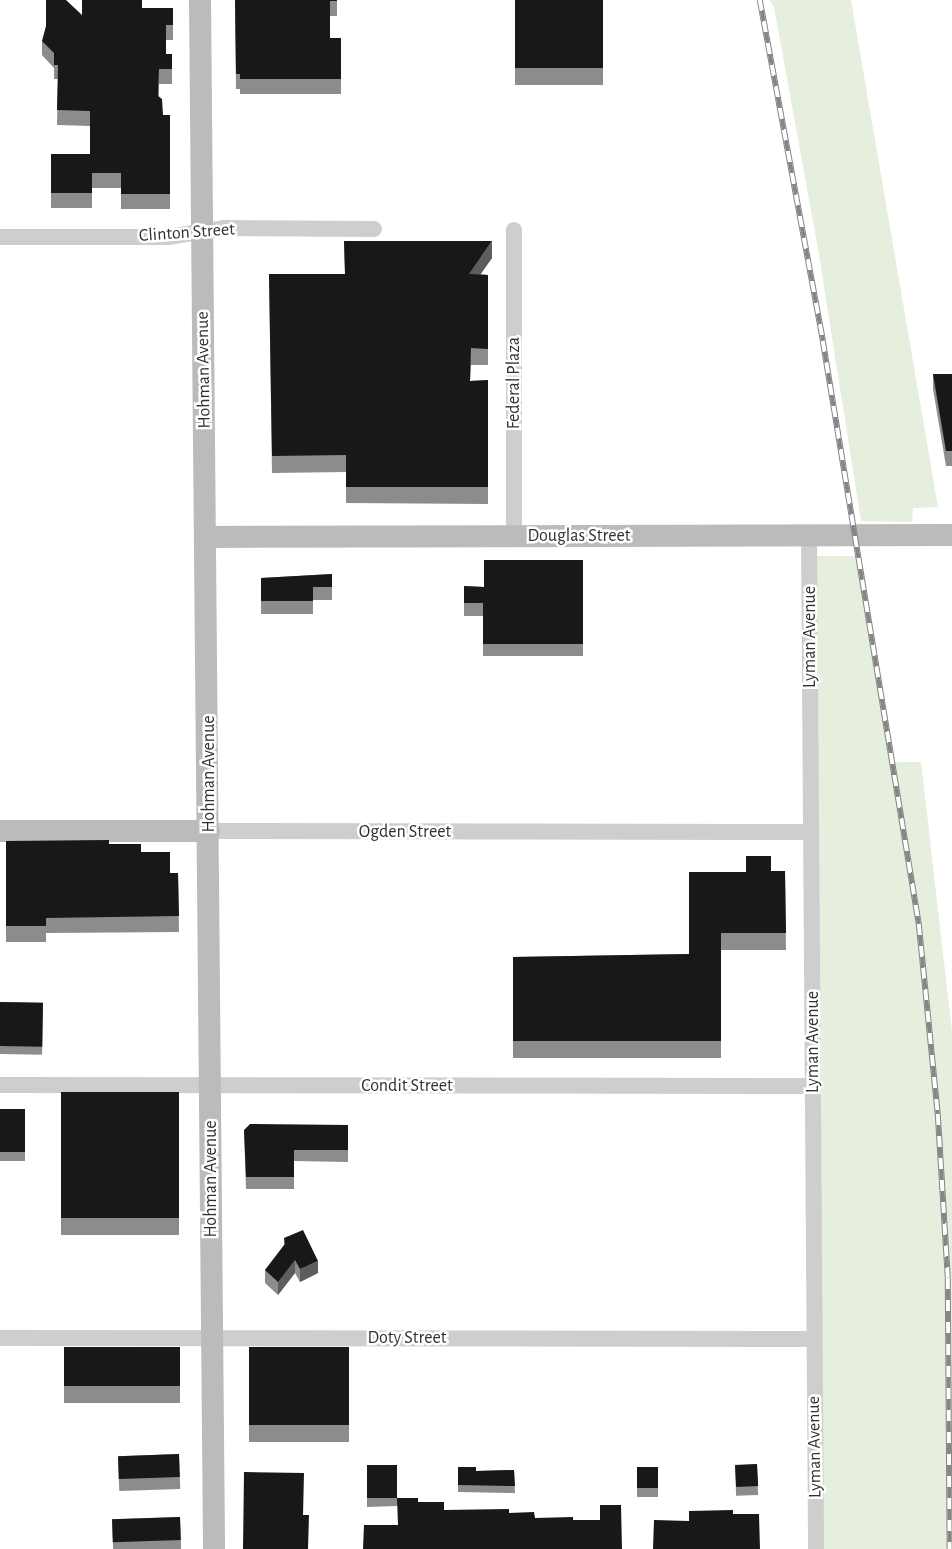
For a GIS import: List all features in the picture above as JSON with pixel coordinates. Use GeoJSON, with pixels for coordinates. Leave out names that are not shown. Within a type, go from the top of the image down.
{"type":"FeatureCollection","features":[{"type":"Feature","properties":{"kind":"main road","name":"Hohman Avenue"},"geometry":{"type":"LineString","coordinates":[[200,0],[214,1549]]}},
{"type":"Feature","properties":{"kind":"main road","name":"Douglas Street"},"geometry":{"type":"LineString","coordinates":[[206,537],[952,535]]}},
{"type":"Feature","properties":{"kind":"main road","name":"Ogden Street"},"geometry":{"type":"LineString","coordinates":[[0,831],[209,831]]}},
{"type":"Feature","properties":{"kind":"street","name":"Clinton Street"},"geometry":{"type":"LineString","coordinates":[[0,237],[168,237],[225,228],[374,229]]}},
{"type":"Feature","properties":{"kind":"street","name":"Federal Plaza"},"geometry":{"type":"LineString","coordinates":[[514,230],[514,536]]}},
{"type":"Feature","properties":{"kind":"street","name":"Lyman Avenue"},"geometry":{"type":"LineString","coordinates":[[809,535],[816,1549]]}},
{"type":"Feature","properties":{"kind":"street","name":"Ogden Street"},"geometry":{"type":"LineString","coordinates":[[209,831],[811,832]]}},
{"type":"Feature","properties":{"kind":"street","name":"Condit Street"},"geometry":{"type":"LineString","coordinates":[[0,1085],[813,1086]]}},
{"type":"Feature","properties":{"kind":"street","name":"Doty Street"},"geometry":{"type":"LineString","coordinates":[[0,1338],[814,1338]]}},
{"type":"Feature","properties":{"kind":"green space"},"geometry":{"type":"Polygon","coordinates":[[[770,0],[851,0],[938,507],[913,508],[912,522],[861,521],[818,249],[774,7],[770,0]]]}},
{"type":"Feature","properties":{"kind":"green space"},"geometry":{"type":"Polygon","coordinates":[[[810,556],[859,556],[895,762],[921,762],[952,1032],[952,1549],[818,1549],[810,556]]]}},
{"type":"Feature","properties":{"kind":"building"},"geometry":{"type":"Polygon","coordinates":[[[46,0],[66,0],[82,15],[82,0],[142,0],[142,8],[173,8],[173,25],[166,25],[166,54],[172,54],[172,69],[159,69],[158,96],[162,99],[163,115],[170,115],[170,194],[121,194],[121,173],[92,173],[92,193],[51,193],[51,154],[90,154],[90,111],[57,110],[58,65],[54,65],[54,53],[42,41],[46,26],[46,0]]]}},
{"type":"Feature","properties":{"kind":"building"},"geometry":{"type":"Polygon","coordinates":[[[235,0],[337,0],[330,1],[330,38],[341,38],[341,79],[240,79],[240,74],[236,74],[235,0]]]}},
{"type":"Feature","properties":{"kind":"building"},"geometry":{"type":"Polygon","coordinates":[[[515,0],[603,0],[603,68],[515,68],[515,0]]]}},
{"type":"Feature","properties":{"kind":"building"},"geometry":{"type":"Polygon","coordinates":[[[344,241],[492,241],[469,274],[488,275],[488,349],[471,348],[470,381],[488,380],[488,487],[346,487],[346,455],[272,456],[269,274],[345,274],[344,241]]]}},
{"type":"Feature","properties":{"kind":"building"},"geometry":{"type":"Polygon","coordinates":[[[933,374],[952,374],[952,451],[946,451],[933,374]]]}},
{"type":"Feature","properties":{"kind":"building"},"geometry":{"type":"Polygon","coordinates":[[[484,560],[583,560],[583,644],[483,644],[483,603],[464,603],[464,586],[484,587],[484,560]]]}},
{"type":"Feature","properties":{"kind":"building"},"geometry":{"type":"Polygon","coordinates":[[[332,574],[332,587],[313,587],[313,601],[261,601],[261,578],[332,574]]]}},
{"type":"Feature","properties":{"kind":"building"},"geometry":{"type":"Polygon","coordinates":[[[109,840],[109,844],[141,844],[141,852],[170,852],[170,873],[178,873],[179,916],[46,918],[46,926],[6,926],[6,841],[109,840]]]}},
{"type":"Feature","properties":{"kind":"building"},"geometry":{"type":"Polygon","coordinates":[[[746,856],[771,856],[771,871],[785,871],[786,933],[721,933],[721,1041],[513,1041],[513,957],[689,954],[689,872],[746,872],[746,856]]]}},
{"type":"Feature","properties":{"kind":"building"},"geometry":{"type":"Polygon","coordinates":[[[0,1002],[43,1003],[42,1047],[0,1046],[0,1002]]]}},
{"type":"Feature","properties":{"kind":"building"},"geometry":{"type":"Polygon","coordinates":[[[61,1092],[179,1092],[179,1218],[61,1218],[61,1092]]]}},
{"type":"Feature","properties":{"kind":"building"},"geometry":{"type":"Polygon","coordinates":[[[0,1109],[25,1109],[25,1152],[0,1152],[0,1109]]]}},
{"type":"Feature","properties":{"kind":"building"},"geometry":{"type":"Polygon","coordinates":[[[250,1124],[348,1125],[348,1150],[294,1150],[294,1177],[246,1177],[244,1130],[250,1124]]]}},
{"type":"Feature","properties":{"kind":"building"},"geometry":{"type":"Polygon","coordinates":[[[303,1230],[318,1261],[300,1269],[295,1260],[278,1282],[265,1270],[285,1244],[284,1238],[303,1230]]]}},
{"type":"Feature","properties":{"kind":"building"},"geometry":{"type":"Polygon","coordinates":[[[64,1347],[180,1347],[180,1386],[64,1386],[64,1347]]]}},
{"type":"Feature","properties":{"kind":"building"},"geometry":{"type":"Polygon","coordinates":[[[249,1347],[349,1347],[349,1425],[249,1425],[249,1347]]]}},
{"type":"Feature","properties":{"kind":"building"},"geometry":{"type":"Polygon","coordinates":[[[179,1454],[180,1477],[119,1479],[118,1456],[179,1454]]]}},
{"type":"Feature","properties":{"kind":"building"},"geometry":{"type":"Polygon","coordinates":[[[757,1464],[758,1486],[736,1487],[735,1465],[757,1464]]]}},
{"type":"Feature","properties":{"kind":"building"},"geometry":{"type":"Polygon","coordinates":[[[367,1465],[397,1465],[397,1498],[367,1498],[367,1465]]]}},
{"type":"Feature","properties":{"kind":"building"},"geometry":{"type":"Polygon","coordinates":[[[458,1467],[476,1467],[476,1471],[514,1470],[515,1486],[458,1485],[458,1467]]]}},
{"type":"Feature","properties":{"kind":"building"},"geometry":{"type":"Polygon","coordinates":[[[637,1467],[658,1467],[658,1488],[637,1488],[637,1467]]]}},
{"type":"Feature","properties":{"kind":"building"},"geometry":{"type":"Polygon","coordinates":[[[244,1472],[304,1473],[303,1515],[309,1515],[308,1549],[243,1549],[244,1472]]]}},
{"type":"Feature","properties":{"kind":"building"},"geometry":{"type":"Polygon","coordinates":[[[397,1498],[418,1498],[418,1502],[444,1502],[444,1510],[509,1509],[509,1513],[534,1512],[535,1518],[573,1517],[573,1520],[600,1520],[600,1505],[621,1505],[622,1549],[363,1549],[364,1525],[398,1525],[397,1498]]]}},
{"type":"Feature","properties":{"kind":"building"},"geometry":{"type":"Polygon","coordinates":[[[733,1510],[733,1514],[759,1514],[760,1549],[653,1549],[654,1520],[689,1521],[689,1511],[733,1510]]]}},
{"type":"Feature","properties":{"kind":"building"},"geometry":{"type":"Polygon","coordinates":[[[180,1517],[181,1540],[113,1542],[112,1519],[180,1517]]]}},
{"type":"Feature","properties":{"kind":"railway"},"geometry":{"type":"LineString","coordinates":[[760,0],[823,341],[919,924],[938,1114],[948,1278],[950,1549]]}}]}
